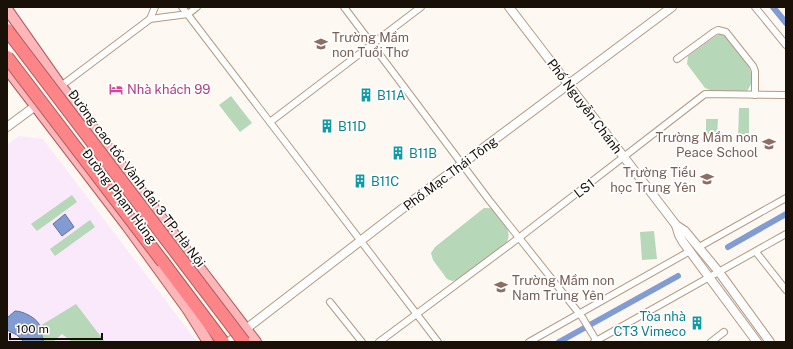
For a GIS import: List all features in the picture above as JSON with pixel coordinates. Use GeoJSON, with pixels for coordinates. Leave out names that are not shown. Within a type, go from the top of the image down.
{"type":"FeatureCollection","features":[{"type":"Feature","properties":{"kind":"highway","name":"Đường cao tốc Vành đai 3 TP. Hà Nội"},"geometry":{"type":"LineString","coordinates":[[7,30],[244,342]]}},
{"type":"Feature","properties":{"kind":"highway"},"geometry":{"type":"LineString","coordinates":[[7,57],[223,342]]}},
{"type":"Feature","properties":{"kind":"highway"},"geometry":{"type":"LineString","coordinates":[[162,234],[183,252],[251,342]]}},
{"type":"Feature","properties":{"kind":"highway"},"geometry":{"type":"LineString","coordinates":[[163,262],[217,342]]}},
{"type":"Feature","properties":{"kind":"main road","name":"Đường Phạm Hùng"},"geometry":{"type":"LineString","coordinates":[[7,9],[61,86],[256,342]]}},
{"type":"Feature","properties":{"kind":"main road","name":"Đường Phạm Hùng"},"geometry":{"type":"LineString","coordinates":[[7,69],[132,233],[188,310],[208,342]]}},
{"type":"Feature","properties":{"kind":"main road"},"geometry":{"type":"LineString","coordinates":[[34,106],[61,86]]}},
{"type":"Feature","properties":{"kind":"street"},"geometry":{"type":"LineString","coordinates":[[150,19],[155,7]]}},
{"type":"Feature","properties":{"kind":"street"},"geometry":{"type":"LineString","coordinates":[[182,7],[360,242],[438,342]]}},
{"type":"Feature","properties":{"kind":"street"},"geometry":{"type":"LineString","coordinates":[[61,86],[150,19],[188,14],[197,7]]}},
{"type":"Feature","properties":{"kind":"street"},"geometry":{"type":"LineString","coordinates":[[344,7],[490,200],[580,315],[595,341],[786,234]]}},
{"type":"Feature","properties":{"kind":"street"},"geometry":{"type":"LineString","coordinates":[[270,122],[421,7]]}},
{"type":"Feature","properties":{"kind":"street","name":"Phố Nguyễn Chánh"},"geometry":{"type":"LineString","coordinates":[[509,7],[676,225],[685,231],[719,272],[770,342]]}},
{"type":"Feature","properties":{"kind":"street","name":"Phố Mạc Thái Tông"},"geometry":{"type":"LineString","coordinates":[[230,342],[405,206],[672,7]]}},
{"type":"Feature","properties":{"kind":"street"},"geometry":{"type":"LineString","coordinates":[[754,7],[786,45]]}},
{"type":"Feature","properties":{"kind":"street"},"geometry":{"type":"LineString","coordinates":[[677,59],[714,32],[718,30],[726,32],[753,66],[755,71],[755,95]]}},
{"type":"Feature","properties":{"kind":"street","name":"LS1"},"geometry":{"type":"LineString","coordinates":[[379,342],[520,237],[704,94],[786,95]]}},
{"type":"Feature","properties":{"kind":"street"},"geometry":{"type":"LineString","coordinates":[[7,127],[34,106]]}},
{"type":"Feature","properties":{"kind":"street"},"geometry":{"type":"LineString","coordinates":[[699,247],[786,198]]}},
{"type":"Feature","properties":{"kind":"street","name":"Phố Nguyễn Chánh"},"geometry":{"type":"LineString","coordinates":[[676,225],[679,235],[690,251],[757,342]]}},
{"type":"Feature","properties":{"kind":"street"},"geometry":{"type":"LineString","coordinates":[[529,342],[580,315],[690,251]]}},
{"type":"Feature","properties":{"kind":"street"},"geometry":{"type":"LineString","coordinates":[[756,252],[785,286]]}},
{"type":"Feature","properties":{"kind":"street"},"geometry":{"type":"LineString","coordinates":[[330,302],[362,342]]}},
{"type":"Feature","properties":{"kind":"street"},"geometry":{"type":"LineString","coordinates":[[711,342],[724,332]]}},
{"type":"Feature","properties":{"kind":"shaded area"},"geometry":{"type":"Polygon","coordinates":[[[19,136],[43,139],[197,342],[7,342],[7,145],[19,136]]]}},
{"type":"Feature","properties":{"kind":"green space"},"geometry":{"type":"Polygon","coordinates":[[[720,34],[725,36],[741,55],[750,70],[752,78],[751,85],[746,92],[715,92],[705,88],[687,64],[688,56],[720,34]]]}},
{"type":"Feature","properties":{"kind":"green space"},"geometry":{"type":"Polygon","coordinates":[[[231,96],[252,123],[240,132],[219,105],[231,96]]]}},
{"type":"Feature","properties":{"kind":"green space"},"geometry":{"type":"Polygon","coordinates":[[[739,108],[749,108],[749,138],[738,138],[739,108]]]}},
{"type":"Feature","properties":{"kind":"green space"},"geometry":{"type":"Polygon","coordinates":[[[706,119],[718,119],[717,140],[706,140],[706,119]]]}},
{"type":"Feature","properties":{"kind":"green space"},"geometry":{"type":"Polygon","coordinates":[[[72,195],[77,202],[37,231],[31,224],[72,195]]]}},
{"type":"Feature","properties":{"kind":"green space"},"geometry":{"type":"Polygon","coordinates":[[[484,208],[490,208],[493,210],[503,221],[508,233],[507,242],[457,280],[452,281],[447,279],[433,260],[431,253],[435,247],[484,208]]]}},
{"type":"Feature","properties":{"kind":"green space"},"geometry":{"type":"Polygon","coordinates":[[[90,220],[95,227],[55,256],[50,249],[90,220]]]}},
{"type":"Feature","properties":{"kind":"green space"},"geometry":{"type":"Polygon","coordinates":[[[654,231],[657,259],[642,260],[640,232],[654,231]]]}},
{"type":"Feature","properties":{"kind":"green space"},"geometry":{"type":"Polygon","coordinates":[[[76,304],[105,342],[72,342],[62,334],[53,342],[43,341],[40,326],[76,304]]]}},
{"type":"Feature","properties":{"kind":"water"},"geometry":{"type":"Polygon","coordinates":[[[65,214],[74,227],[62,236],[53,224],[65,214]]]}},
{"type":"Feature","properties":{"kind":"water"},"geometry":{"type":"Polygon","coordinates":[[[15,311],[26,314],[36,320],[40,326],[44,342],[24,342],[17,335],[7,330],[7,318],[15,311]]]}},
{"type":"Feature","properties":{"kind":"waterway"},"geometry":{"type":"LineString","coordinates":[[773,7],[786,23]]}},
{"type":"Feature","properties":{"kind":"waterway"},"geometry":{"type":"LineString","coordinates":[[728,247],[786,214]]}},
{"type":"Feature","properties":{"kind":"waterway"},"geometry":{"type":"LineString","coordinates":[[559,342],[678,276]]}},
{"type":"Feature","properties":{"kind":"place","name":"Trường Mầm non Tuổi Thơ"},"geometry":{"type":"Point","coordinates":[321,44]}},
{"type":"Feature","properties":{"kind":"place","name":"Nhà khách 99"},"geometry":{"type":"Point","coordinates":[116,89]}},
{"type":"Feature","properties":{"kind":"place","name":"B11A"},"geometry":{"type":"Point","coordinates":[366,95]}},
{"type":"Feature","properties":{"kind":"place","name":"B11D"},"geometry":{"type":"Point","coordinates":[327,126]}},
{"type":"Feature","properties":{"kind":"place","name":"Trường Mầm non Peace School"},"geometry":{"type":"Point","coordinates":[769,144]}},
{"type":"Feature","properties":{"kind":"place","name":"B11B"},"geometry":{"type":"Point","coordinates":[398,153]}},
{"type":"Feature","properties":{"kind":"place","name":"Trường Tiểu học Trung Yên"},"geometry":{"type":"Point","coordinates":[707,179]}},
{"type":"Feature","properties":{"kind":"place","name":"B11C"},"geometry":{"type":"Point","coordinates":[360,181]}},
{"type":"Feature","properties":{"kind":"place","name":"Trường Mầm non Nam Trung Yên"},"geometry":{"type":"Point","coordinates":[501,287]}},
{"type":"Feature","properties":{"kind":"place","name":"Tòa nhà CT3 Vimeco"},"geometry":{"type":"Point","coordinates":[697,323]}}]}
